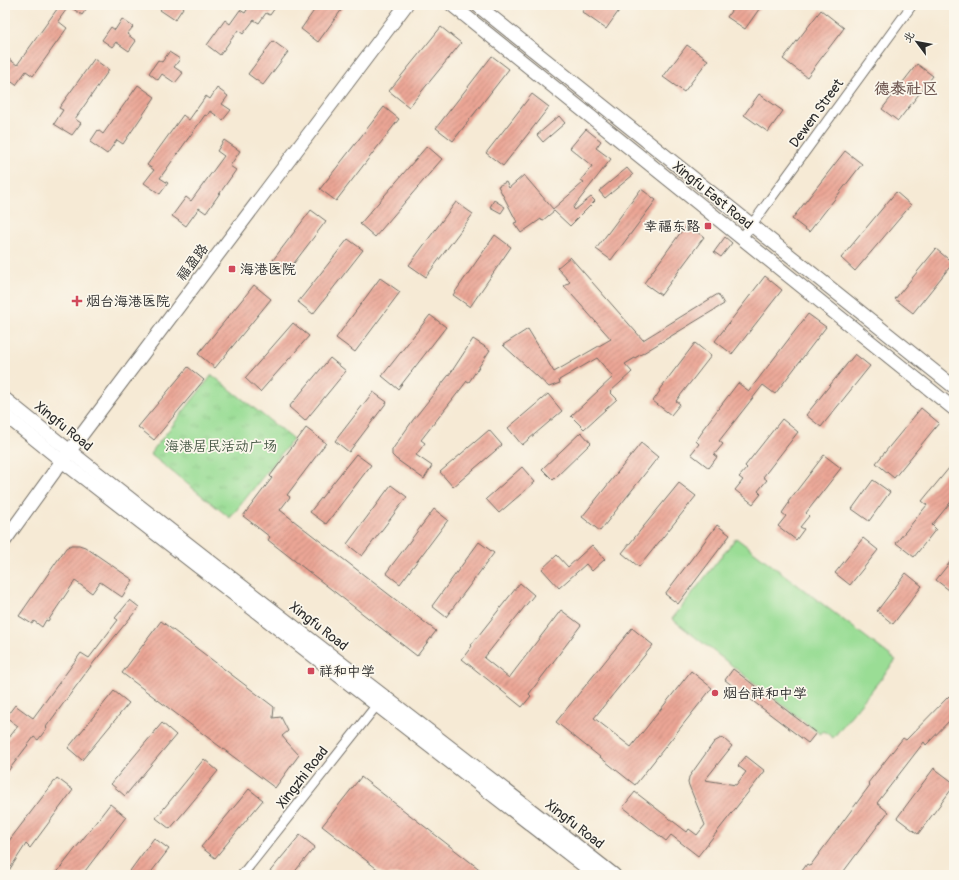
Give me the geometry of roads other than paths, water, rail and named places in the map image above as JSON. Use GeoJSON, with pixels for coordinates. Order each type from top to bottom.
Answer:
{"type":"FeatureCollection","features":[{"type":"Feature","properties":{"kind":"street","name":"福盈路"},"geometry":{"type":"LineString","coordinates":[[5,540],[66,456],[406,5]]}},
{"type":"Feature","properties":{"kind":"street","name":"Xingfu East Road"},"geometry":{"type":"LineString","coordinates":[[452,5],[954,409]]}},
{"type":"Feature","properties":{"kind":"street","name":"Xingfu East Road"},"geometry":{"type":"LineString","coordinates":[[477,5],[954,387]]}},
{"type":"Feature","properties":{"kind":"street","name":"Dewen Street"},"geometry":{"type":"LineString","coordinates":[[742,238],[912,5]]}},
{"type":"Feature","properties":{"kind":"street","name":"Xingfu Road"},"geometry":{"type":"LineString","coordinates":[[5,399],[66,456]]}},
{"type":"Feature","properties":{"kind":"street","name":"Xingfu Road"},"geometry":{"type":"LineString","coordinates":[[5,415],[66,456],[380,701],[596,875]]}},
{"type":"Feature","properties":{"kind":"street","name":"Xingfu Road"},"geometry":{"type":"LineString","coordinates":[[380,701],[614,875]]}},
{"type":"Feature","properties":{"kind":"street","name":"Xingzhi Road"},"geometry":{"type":"LineString","coordinates":[[242,875],[380,701]]}},
{"type":"Feature","properties":{"kind":"place","name":"幸福东路"},"geometry":{"type":"Point","coordinates":[708,226]}},
{"type":"Feature","properties":{"kind":"place","name":"海港医院"},"geometry":{"type":"Point","coordinates":[232,269]}},
{"type":"Feature","properties":{"kind":"place","name":"烟台海港医院"},"geometry":{"type":"Point","coordinates":[77,301]}},
{"type":"Feature","properties":{"kind":"place","name":"祥和中学"},"geometry":{"type":"Point","coordinates":[311,671]}},
{"type":"Feature","properties":{"kind":"place","name":"烟台祥和中学"},"geometry":{"type":"Point","coordinates":[715,693]}},
{"type":"Feature","properties":{"kind":"district","name":"德泰社区"},"geometry":{"type":"Point","coordinates":[906,88]}},
{"type":"Feature","properties":{"kind":"park label","name":"海港居民活动广场"},"geometry":{"type":"Point","coordinates":[221,446]}}]}
